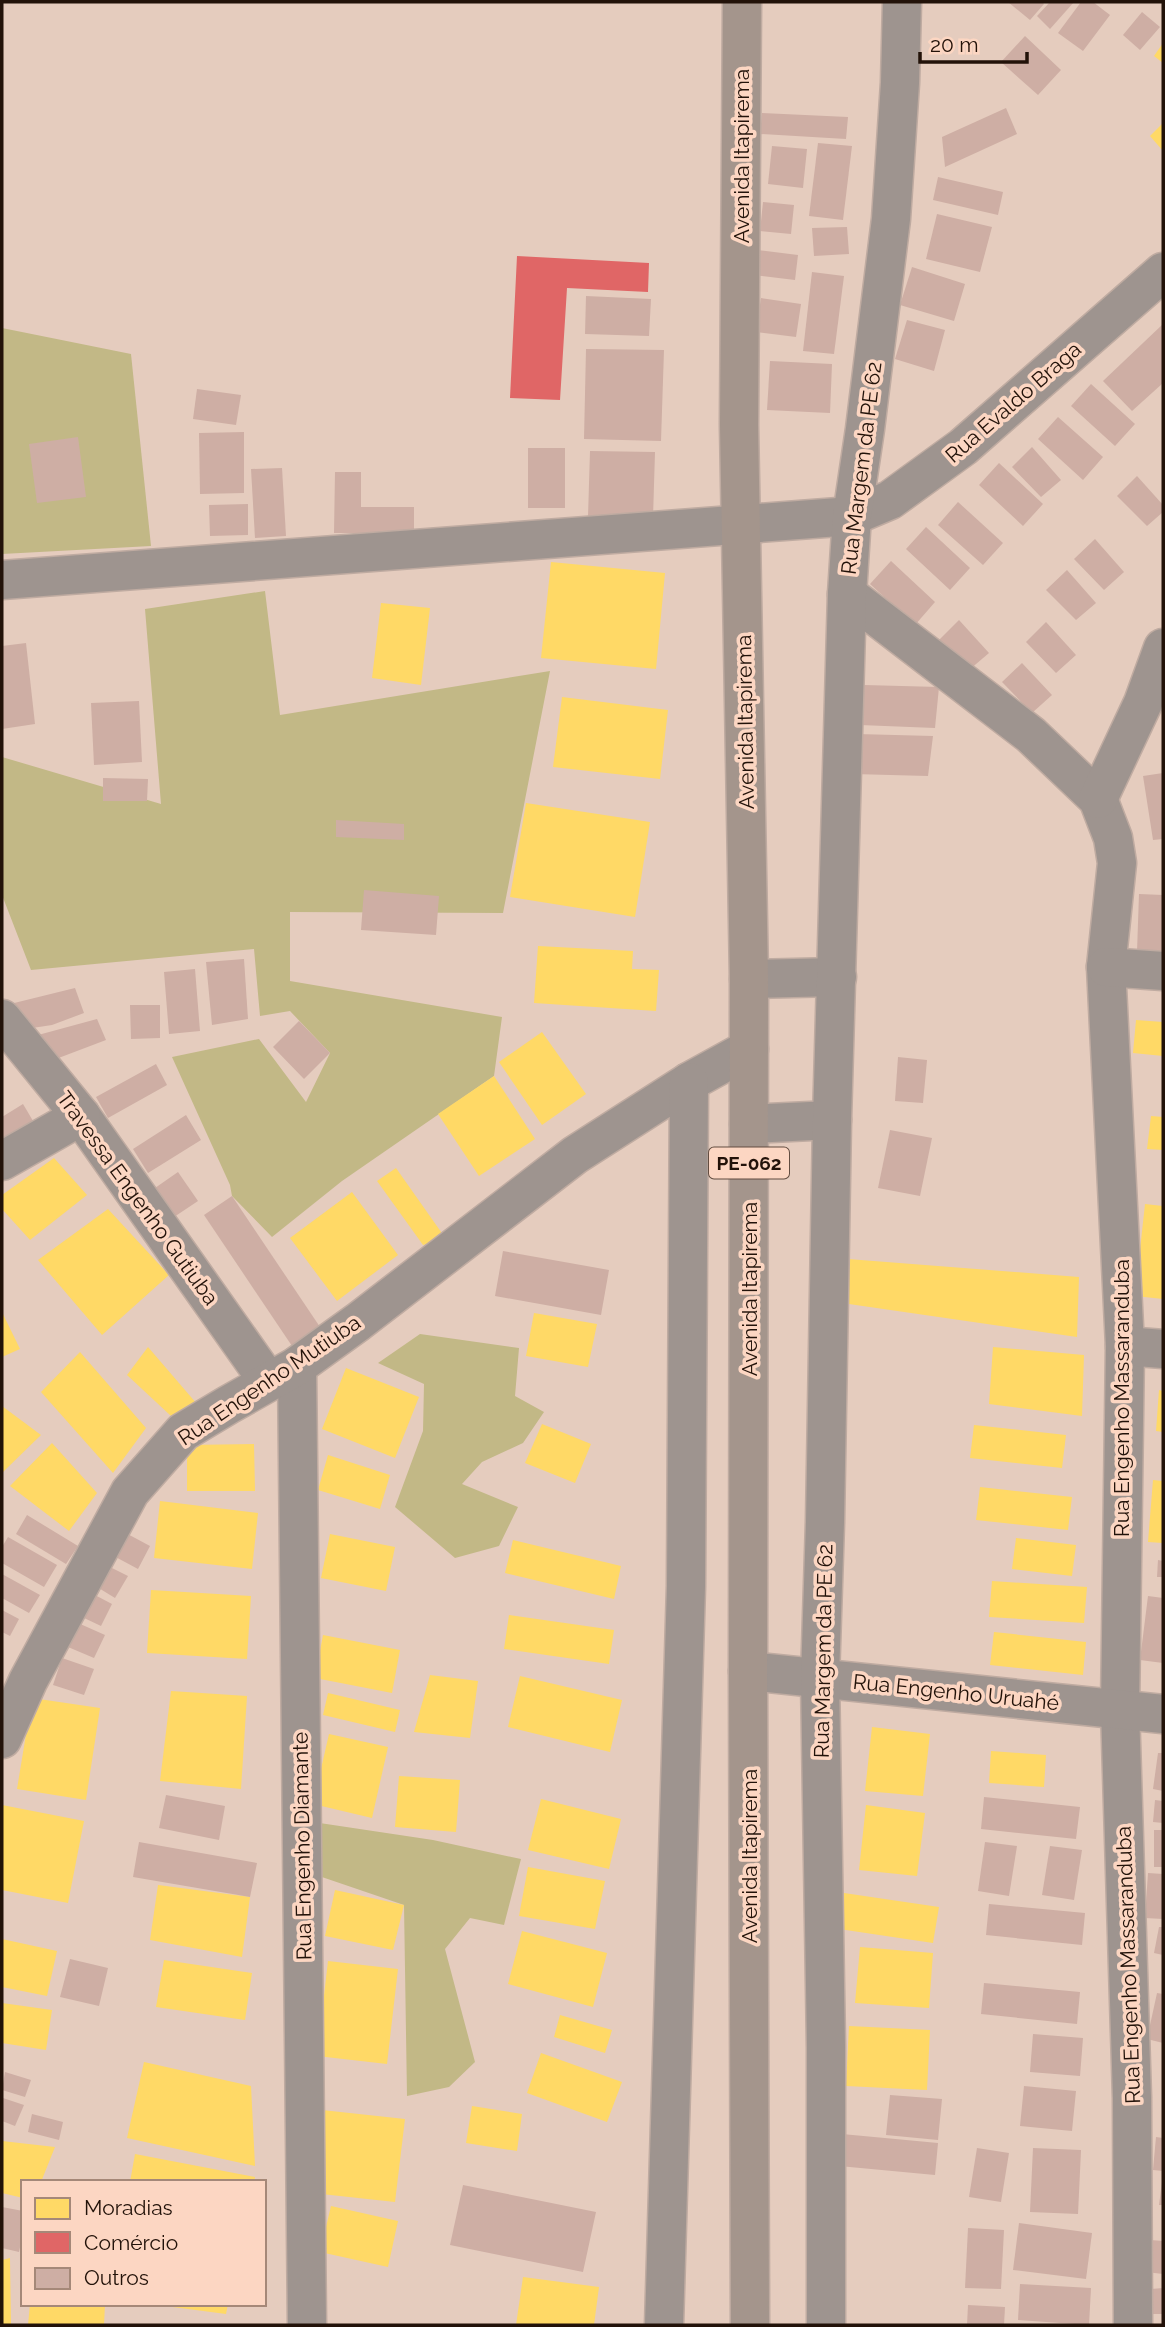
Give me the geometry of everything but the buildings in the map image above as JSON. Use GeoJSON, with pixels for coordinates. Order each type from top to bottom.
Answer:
{"type":"FeatureCollection","features":[{"type":"Feature","properties":{"kind":"main road","name":"Avenida Itapirema"},"geometry":{"type":"LineString","coordinates":[[742,2],[739,411],[749,979],[750,2325]]}},
{"type":"Feature","properties":{"kind":"street","name":"Rua Margem da PE 62"},"geometry":{"type":"LineString","coordinates":[[826,2325],[826,2047],[820,1678],[847,594],[852,516],[891,219],[900,83],[902,2]]}},
{"type":"Feature","properties":{"kind":"street","name":"Rua Evaldo Braga"},"geometry":{"type":"LineString","coordinates":[[2,580],[852,516],[890,500],[963,447],[1163,272]]}},
{"type":"Feature","properties":{"kind":"street","name":"Rua Engenho Massaranduba"},"geometry":{"type":"LineString","coordinates":[[847,594],[1031,735],[1098,799],[1113,838],[1117,863],[1106,967],[1125,1346],[1120,1709],[1132,2098],[1133,2325]]}},
{"type":"Feature","properties":{"kind":"street"},"geometry":{"type":"LineString","coordinates":[[1098,799],[1153,705],[1163,648]]}},
{"type":"Feature","properties":{"kind":"street"},"geometry":{"type":"LineString","coordinates":[[1106,967],[1163,971]]}},
{"type":"Feature","properties":{"kind":"street"},"geometry":{"type":"LineString","coordinates":[[749,979],[836,977]]}},
{"type":"Feature","properties":{"kind":"street","name":"Travessa Engenho Gutiuba"},"geometry":{"type":"LineString","coordinates":[[2,1019],[282,1374]]}},
{"type":"Feature","properties":{"kind":"street","name":"Rua Engenho Mutiuba"},"geometry":{"type":"LineString","coordinates":[[2,1740],[28,1681],[130,1492],[183,1432],[282,1374],[358,1322],[575,1155],[689,1082],[749,1049]]}},
{"type":"Feature","properties":{"kind":"street"},"geometry":{"type":"LineString","coordinates":[[664,2325],[686,1586],[689,1082]]}},
{"type":"Feature","properties":{"kind":"street"},"geometry":{"type":"LineString","coordinates":[[2,1161],[81,1116]]}},
{"type":"Feature","properties":{"kind":"street"},"geometry":{"type":"LineString","coordinates":[[749,1124],[832,1119]]}},
{"type":"Feature","properties":{"kind":"street"},"geometry":{"type":"LineString","coordinates":[[1125,1346],[1163,1349]]}},
{"type":"Feature","properties":{"kind":"street","name":"Rua Engenho Diamante"},"geometry":{"type":"LineString","coordinates":[[282,1374],[307,2325]]}},
{"type":"Feature","properties":{"kind":"street","name":"Rua Engenho Uruahé"},"geometry":{"type":"LineString","coordinates":[[748,1671],[1163,1714]]}},
{"type":"Feature","properties":{"kind":"shaded area"},"geometry":{"type":"Polygon","coordinates":[[[2,328],[131,354],[151,546],[2,554],[2,328]]]}},
{"type":"Feature","properties":{"kind":"shaded area"},"geometry":{"type":"Polygon","coordinates":[[[265,591],[280,715],[550,671],[503,913],[290,912],[290,981],[502,1017],[494,1076],[342,1181],[272,1237],[232,1196],[230,1185],[172,1057],[259,1039],[306,1102],[330,1053],[290,1011],[260,1016],[254,949],[31,970],[2,895],[2,757],[161,804],[145,609],[265,591]]]}},
{"type":"Feature","properties":{"kind":"shaded area"},"geometry":{"type":"Polygon","coordinates":[[[420,1334],[519,1348],[515,1396],[544,1412],[523,1443],[482,1462],[462,1484],[518,1507],[499,1546],[455,1558],[395,1507],[423,1431],[424,1384],[378,1363],[420,1334]]]}},
{"type":"Feature","properties":{"kind":"shaded area"},"geometry":{"type":"Polygon","coordinates":[[[313,1822],[433,1840],[521,1859],[504,1925],[470,1918],[445,1949],[475,2062],[449,2087],[407,2096],[404,1905],[316,1875],[313,1822]]]}}]}
